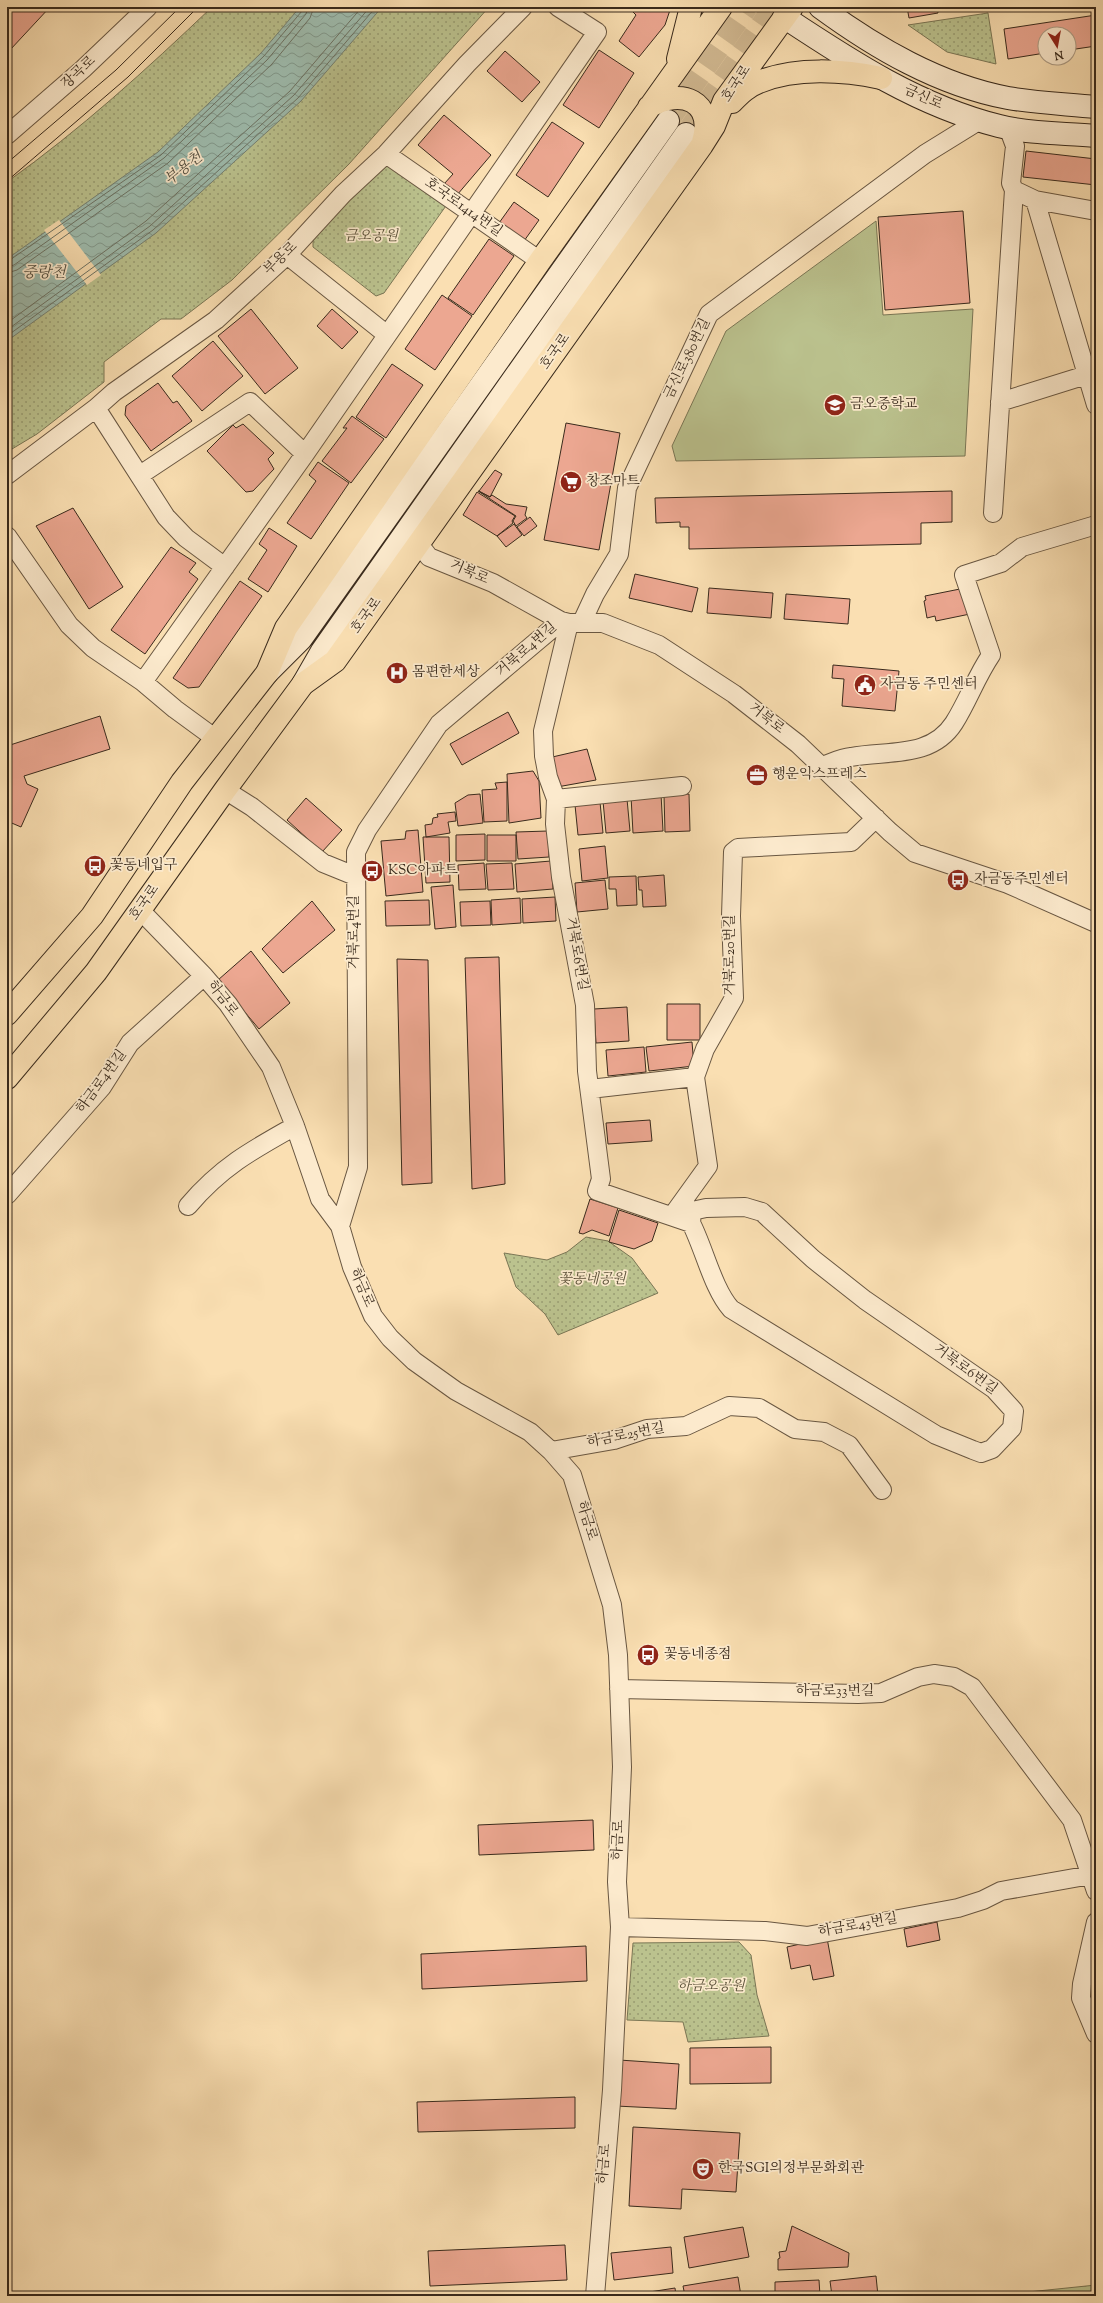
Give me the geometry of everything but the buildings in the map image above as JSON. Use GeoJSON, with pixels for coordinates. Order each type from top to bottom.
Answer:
{"type":"FeatureCollection","features":[{"type":"Feature","properties":{"kind":"main road"},"geometry":{"type":"LineString","coordinates":[[677,68],[691,7]]}},
{"type":"Feature","properties":{"kind":"main road"},"geometry":{"type":"LineString","coordinates":[[7,1014],[92,916],[182,782],[267,673],[286,628],[540,262],[721,7]]}},
{"type":"Feature","properties":{"kind":"main road","name":"호국로"},"geometry":{"type":"LineString","coordinates":[[7,1078],[96,972],[225,790],[304,684],[334,661],[420,544],[694,140],[714,126],[724,101],[782,10]]}},
{"type":"Feature","properties":{"kind":"main road"},"geometry":{"type":"LineString","coordinates":[[714,126],[731,103],[745,90],[760,82],[790,74],[836,72],[857,73],[881,78]]}},
{"type":"Feature","properties":{"kind":"main road"},"geometry":{"type":"LineString","coordinates":[[649,107],[669,97],[687,100],[695,104],[702,110],[707,125],[694,140]]}},
{"type":"Feature","properties":{"kind":"street","name":"장곡로"},"geometry":{"type":"LineString","coordinates":[[7,135],[83,69],[148,7]]}},
{"type":"Feature","properties":{"kind":"street","name":"부용로"},"geometry":{"type":"LineString","coordinates":[[7,475],[96,408],[114,392],[216,320],[287,255],[342,194],[386,154],[467,64],[523,7]]}},
{"type":"Feature","properties":{"kind":"street"},"geometry":{"type":"LineString","coordinates":[[143,682],[305,454],[386,334],[597,32],[558,7]]}},
{"type":"Feature","properties":{"kind":"street","name":"금신로"},"geometry":{"type":"LineString","coordinates":[[820,7],[894,55],[946,79],[1007,98],[1096,107]]}},
{"type":"Feature","properties":{"kind":"street","name":"금신로"},"geometry":{"type":"LineString","coordinates":[[782,10],[881,78],[935,105],[980,120],[1008,127],[1096,136]]}},
{"type":"Feature","properties":{"kind":"street","name":"금신로380번길"},"geometry":{"type":"LineString","coordinates":[[570,622],[595,594],[619,554],[627,488],[709,314],[925,154],[980,120]]}},
{"type":"Feature","properties":{"kind":"street"},"geometry":{"type":"LineString","coordinates":[[267,673],[301,639],[668,121]]}},
{"type":"Feature","properties":{"kind":"street"},"geometry":{"type":"LineString","coordinates":[[993,513],[1014,190],[1011,183],[1015,146],[1008,127]]}},
{"type":"Feature","properties":{"kind":"street","name":"호국로"},"geometry":{"type":"LineString","coordinates":[[304,684],[322,651],[694,140]]}},
{"type":"Feature","properties":{"kind":"street","name":"호국로1414번길"},"geometry":{"type":"LineString","coordinates":[[386,154],[540,262]]}},
{"type":"Feature","properties":{"kind":"street"},"geometry":{"type":"LineString","coordinates":[[1014,190],[1036,200],[1096,211]]}},
{"type":"Feature","properties":{"kind":"street"},"geometry":{"type":"LineString","coordinates":[[1036,200],[1092,374],[1096,405]]}},
{"type":"Feature","properties":{"kind":"street"},"geometry":{"type":"LineString","coordinates":[[287,255],[386,334]]}},
{"type":"Feature","properties":{"kind":"street"},"geometry":{"type":"LineString","coordinates":[[1000,402],[1092,374]]}},
{"type":"Feature","properties":{"kind":"street"},"geometry":{"type":"LineString","coordinates":[[140,475],[250,402],[305,454]]}},
{"type":"Feature","properties":{"kind":"street"},"geometry":{"type":"LineString","coordinates":[[96,408],[166,517],[186,538],[225,567]]}},
{"type":"Feature","properties":{"kind":"street"},"geometry":{"type":"LineString","coordinates":[[822,766],[850,757],[909,751],[932,743],[954,723],[977,675],[990,655],[964,575],[1001,563],[1022,547],[1096,525]]}},
{"type":"Feature","properties":{"kind":"street"},"geometry":{"type":"LineString","coordinates":[[7,536],[69,625],[93,648],[143,682],[175,709],[216,739]]}},
{"type":"Feature","properties":{"kind":"street","name":"거북로"},"geometry":{"type":"LineString","coordinates":[[420,544],[429,557],[493,583],[570,622],[603,623],[659,645],[734,694],[798,744],[915,853],[1008,884],[1096,923]]}},
{"type":"Feature","properties":{"kind":"street","name":"거북로6번길"},"geometry":{"type":"LineString","coordinates":[[570,622],[543,731],[546,770],[556,799],[555,824],[561,877],[585,1006],[588,1071],[601,1178],[597,1191],[691,1222],[703,1247],[721,1298],[731,1309],[936,1434],[981,1453],[992,1449],[1012,1428],[1014,1411],[994,1389],[865,1300],[813,1258],[762,1212],[745,1207],[706,1208],[692,1211],[691,1222]]}},
{"type":"Feature","properties":{"kind":"street","name":"거북로4번길"},"geometry":{"type":"LineString","coordinates":[[340,1226],[358,1167],[356,852],[367,830],[439,724],[570,622]]}},
{"type":"Feature","properties":{"kind":"street"},"geometry":{"type":"LineString","coordinates":[[556,799],[682,786]]}},
{"type":"Feature","properties":{"kind":"street"},"geometry":{"type":"LineString","coordinates":[[225,790],[252,807],[323,863],[355,876]]}},
{"type":"Feature","properties":{"kind":"street","name":"거북로20번길"},"geometry":{"type":"LineString","coordinates":[[672,1216],[708,1166],[695,1077],[705,1049],[734,998],[731,916],[733,852],[738,848],[851,842],[876,818]]}},
{"type":"Feature","properties":{"kind":"street","name":"하금로"},"geometry":{"type":"LineString","coordinates":[[140,910],[204,976],[228,1004],[270,1067],[295,1126],[320,1199],[340,1226],[352,1267],[373,1316],[390,1338],[414,1361],[456,1391],[530,1432],[551,1451],[572,1475],[612,1605],[618,1655],[622,1767],[617,1882],[620,1927],[612,2090],[595,2296]]}},
{"type":"Feature","properties":{"kind":"street","name":"하금로4번길"},"geometry":{"type":"LineString","coordinates":[[7,1196],[102,1087],[130,1042],[204,976]]}},
{"type":"Feature","properties":{"kind":"street"},"geometry":{"type":"LineString","coordinates":[[590,1089],[695,1077]]}},
{"type":"Feature","properties":{"kind":"street"},"geometry":{"type":"LineString","coordinates":[[188,1206],[204,1187],[240,1157],[295,1126]]}},
{"type":"Feature","properties":{"kind":"street","name":"하금로25번길"},"geometry":{"type":"LineString","coordinates":[[551,1451],[614,1440],[647,1429],[686,1426],[729,1406],[759,1408],[795,1429],[824,1432],[849,1446],[882,1490]]}},
{"type":"Feature","properties":{"kind":"street","name":"하금로33번길"},"geometry":{"type":"LineString","coordinates":[[619,1689],[858,1694],[882,1693],[918,1677],[934,1674],[954,1677],[972,1686],[1072,1820],[1093,1883]]}},
{"type":"Feature","properties":{"kind":"street","name":"하금로43번길"},"geometry":{"type":"LineString","coordinates":[[620,1927],[766,1931],[807,1936],[958,1908],[983,1900],[1001,1890],[1093,1883]]}},
{"type":"Feature","properties":{"kind":"street"},"geometry":{"type":"LineString","coordinates":[[1096,1922],[1082,1984],[1081,1998],[1096,2034]]}},
{"type":"Feature","properties":{"kind":"green space"},"geometry":{"type":"Polygon","coordinates":[[[212,7],[489,7],[349,164],[232,280],[181,319],[161,319],[104,362],[104,382],[37,434],[7,452],[7,182],[87,120],[163,53],[212,7]]]}},
{"type":"Feature","properties":{"kind":"green space"},"geometry":{"type":"Polygon","coordinates":[[[988,13],[996,64],[947,52],[908,25],[988,13]]]}},
{"type":"Feature","properties":{"kind":"green space","name":"금오공원"},"geometry":{"type":"Polygon","coordinates":[[[386,158],[448,203],[384,293],[376,296],[313,247],[313,236],[386,158]]]}},
{"type":"Feature","properties":{"kind":"green space"},"geometry":{"type":"Polygon","coordinates":[[[876,221],[883,315],[973,309],[965,456],[676,461],[672,446],[726,331],[876,221]]]}},
{"type":"Feature","properties":{"kind":"green space","name":"꽃동네공원"},"geometry":{"type":"Polygon","coordinates":[[[586,1237],[608,1241],[632,1258],[658,1293],[558,1335],[545,1314],[516,1287],[504,1253],[547,1260],[567,1252],[586,1237]]]}},
{"type":"Feature","properties":{"kind":"green space","name":"하금오공원"},"geometry":{"type":"Polygon","coordinates":[[[739,1942],[751,1955],[757,1995],[769,2036],[688,2042],[683,2022],[627,2020],[633,1943],[739,1942]]]}},
{"type":"Feature","properties":{"kind":"green space"},"geometry":{"type":"Polygon","coordinates":[[[1096,2285],[1096,2296],[1025,2296],[1028,2292],[1096,2285]]]}},
{"type":"Feature","properties":{"kind":"water","name":"중랑천"},"geometry":{"type":"Polygon","coordinates":[[[300,7],[382,7],[301,101],[156,233],[7,341],[7,259],[158,152],[261,53],[300,7]]]}},
{"type":"Feature","properties":{"kind":"pier"},"geometry":{"type":"Polygon","coordinates":[[[59,220],[101,275],[87,285],[44,230],[59,220]]]}},
{"type":"Feature","properties":{"kind":"tunnel"},"geometry":{"type":"LineString","coordinates":[[668,121],[747,7]]}},
{"type":"Feature","properties":{"kind":"tunnel"},"geometry":{"type":"LineString","coordinates":[[686,134],[774,7]]}},
{"type":"Feature","properties":{"kind":"tram line"},"geometry":{"type":"LineString","coordinates":[[7,163],[116,70],[180,7]]}},
{"type":"Feature","properties":{"kind":"tram line"},"geometry":{"type":"LineString","coordinates":[[7,181],[128,77],[198,7]]}},
{"type":"Feature","properties":{"kind":"place","name":"금오중학교"},"geometry":{"type":"Point","coordinates":[835,405]}},
{"type":"Feature","properties":{"kind":"place","name":"창조마트"},"geometry":{"type":"Point","coordinates":[571,482]}},
{"type":"Feature","properties":{"kind":"place","name":"몸편한세상"},"geometry":{"type":"Point","coordinates":[397,673]}},
{"type":"Feature","properties":{"kind":"place","name":"자금동 주민센터"},"geometry":{"type":"Point","coordinates":[865,685]}},
{"type":"Feature","properties":{"kind":"place","name":"행운익스프레스"},"geometry":{"type":"Point","coordinates":[757,775]}},
{"type":"Feature","properties":{"kind":"place","name":"꽃동네입구"},"geometry":{"type":"Point","coordinates":[95,866]}},
{"type":"Feature","properties":{"kind":"place","name":"KSC아파트"},"geometry":{"type":"Point","coordinates":[372,871]}},
{"type":"Feature","properties":{"kind":"place","name":"자금동주민센터"},"geometry":{"type":"Point","coordinates":[958,880]}},
{"type":"Feature","properties":{"kind":"place","name":"꽃동네종점"},"geometry":{"type":"Point","coordinates":[648,1655]}},
{"type":"Feature","properties":{"kind":"place","name":"한국SGI의정부문화회관"},"geometry":{"type":"Point","coordinates":[703,2169]}},
{"type":"Feature","properties":{"kind":"water label","name":"부용천"},"geometry":{"type":"Point","coordinates":[184,169]}}]}
